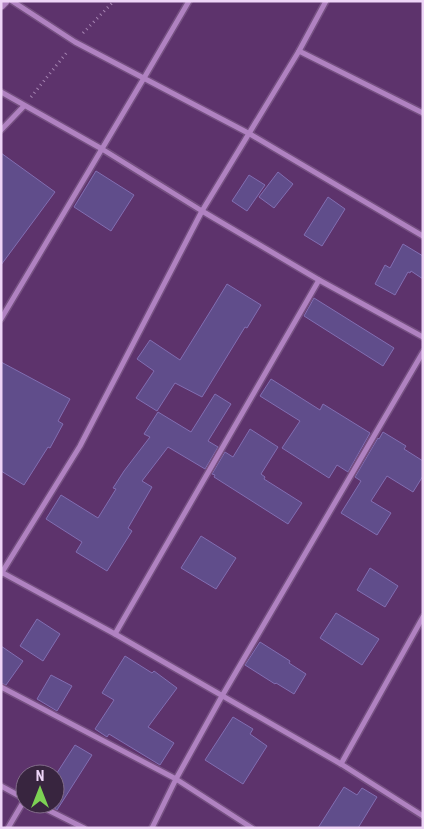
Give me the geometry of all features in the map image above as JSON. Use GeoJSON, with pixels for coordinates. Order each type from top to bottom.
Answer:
{"type":"FeatureCollection","features":[{"type":"Feature","properties":{"kind":"street"},"geometry":{"type":"LineString","coordinates":[[1,5],[5,1]]}},
{"type":"Feature","properties":{"kind":"street"},"geometry":{"type":"LineString","coordinates":[[12,1],[75,42],[250,134],[423,236]]}},
{"type":"Feature","properties":{"kind":"street"},"geometry":{"type":"LineString","coordinates":[[1,319],[188,1]]}},
{"type":"Feature","properties":{"kind":"street"},"geometry":{"type":"LineString","coordinates":[[326,1],[299,51],[202,212],[80,446],[2,573],[115,634],[341,764],[423,816]]}},
{"type":"Feature","properties":{"kind":"street"},"geometry":{"type":"LineString","coordinates":[[299,51],[421,112],[423,104]]}},
{"type":"Feature","properties":{"kind":"street"},"geometry":{"type":"LineString","coordinates":[[1,92],[102,149],[202,212],[319,280],[423,337]]}},
{"type":"Feature","properties":{"kind":"street"},"geometry":{"type":"LineString","coordinates":[[1,130],[24,106]]}},
{"type":"Feature","properties":{"kind":"street"},"geometry":{"type":"LineString","coordinates":[[115,634],[319,280]]}},
{"type":"Feature","properties":{"kind":"street"},"geometry":{"type":"LineString","coordinates":[[152,828],[176,779],[222,696],[423,352]]}},
{"type":"Feature","properties":{"kind":"street"},"geometry":{"type":"LineString","coordinates":[[341,764],[423,617]]}},
{"type":"Feature","properties":{"kind":"street"},"geometry":{"type":"LineString","coordinates":[[1,687],[176,779],[252,828]]}},
{"type":"Feature","properties":{"kind":"street"},"geometry":{"type":"LineString","coordinates":[[1,786],[15,794]]}},
{"type":"Feature","properties":{"kind":"street"},"geometry":{"type":"LineString","coordinates":[[8,828],[16,814]]}},
{"type":"Feature","properties":{"kind":"street"},"geometry":{"type":"LineString","coordinates":[[56,814],[84,828]]}},
{"type":"Feature","properties":{"kind":"building"},"geometry":{"type":"Polygon","coordinates":[[[1,153],[55,192],[1,265],[1,153]]]}},
{"type":"Feature","properties":{"kind":"building"},"geometry":{"type":"Polygon","coordinates":[[[96,171],[134,195],[111,231],[74,207],[96,171]]]}},
{"type":"Feature","properties":{"kind":"building"},"geometry":{"type":"Polygon","coordinates":[[[278,172],[293,184],[274,208],[259,197],[278,172]]]}},
{"type":"Feature","properties":{"kind":"building"},"geometry":{"type":"Polygon","coordinates":[[[249,175],[265,185],[247,211],[232,201],[249,175]]]}},
{"type":"Feature","properties":{"kind":"building"},"geometry":{"type":"Polygon","coordinates":[[[328,197],[345,209],[322,246],[304,235],[328,197]]]}},
{"type":"Feature","properties":{"kind":"building"},"geometry":{"type":"Polygon","coordinates":[[[403,244],[423,256],[423,279],[411,271],[410,273],[408,272],[395,295],[375,284],[385,265],[390,268],[403,244]]]}},
{"type":"Feature","properties":{"kind":"building"},"geometry":{"type":"Polygon","coordinates":[[[227,284],[261,305],[247,328],[245,327],[202,397],[175,383],[157,411],[136,398],[154,371],[137,359],[150,340],[180,360],[227,284]]]}},
{"type":"Feature","properties":{"kind":"building"},"geometry":{"type":"Polygon","coordinates":[[[314,298],[394,348],[383,366],[304,316],[314,298]]]}},
{"type":"Feature","properties":{"kind":"building"},"geometry":{"type":"Polygon","coordinates":[[[1,362],[70,399],[58,421],[63,424],[50,448],[48,447],[24,485],[1,471],[1,362]]]}},
{"type":"Feature","properties":{"kind":"building"},"geometry":{"type":"Polygon","coordinates":[[[271,379],[320,410],[323,404],[370,433],[348,472],[337,465],[329,478],[282,448],[300,421],[260,396],[271,379]]]}},
{"type":"Feature","properties":{"kind":"building"},"geometry":{"type":"Polygon","coordinates":[[[215,394],[231,404],[208,441],[218,447],[205,469],[168,447],[142,481],[152,487],[128,528],[132,531],[107,571],[76,552],[82,542],[46,519],[61,495],[98,518],[116,489],[113,488],[150,437],[144,434],[158,412],[191,432],[215,394]]]}},
{"type":"Feature","properties":{"kind":"building"},"geometry":{"type":"Polygon","coordinates":[[[250,429],[278,447],[261,474],[265,477],[264,479],[302,503],[288,524],[212,474],[225,452],[233,457],[250,429]]]}},
{"type":"Feature","properties":{"kind":"building"},"geometry":{"type":"Polygon","coordinates":[[[383,432],[406,446],[404,449],[423,461],[423,476],[413,492],[387,476],[371,501],[391,513],[377,535],[341,513],[361,481],[355,477],[383,432]]]}},
{"type":"Feature","properties":{"kind":"building"},"geometry":{"type":"Polygon","coordinates":[[[201,536],[236,558],[216,589],[181,568],[201,536]]]}},
{"type":"Feature","properties":{"kind":"building"},"geometry":{"type":"Polygon","coordinates":[[[370,568],[398,586],[385,607],[357,590],[370,568]]]}},
{"type":"Feature","properties":{"kind":"building"},"geometry":{"type":"Polygon","coordinates":[[[336,613],[379,639],[362,665],[320,638],[336,613]]]}},
{"type":"Feature","properties":{"kind":"building"},"geometry":{"type":"Polygon","coordinates":[[[37,619],[60,634],[43,661],[20,646],[37,619]]]}},
{"type":"Feature","properties":{"kind":"building"},"geometry":{"type":"Polygon","coordinates":[[[260,642],[290,661],[289,663],[306,674],[294,694],[245,665],[260,642]]]}},
{"type":"Feature","properties":{"kind":"building"},"geometry":{"type":"Polygon","coordinates":[[[1,646],[23,661],[6,685],[1,683],[1,646]]]}},
{"type":"Feature","properties":{"kind":"building"},"geometry":{"type":"Polygon","coordinates":[[[125,656],[152,673],[154,671],[177,688],[148,727],[174,743],[160,765],[109,734],[107,737],[95,729],[114,700],[102,693],[125,656]]]}},
{"type":"Feature","properties":{"kind":"building"},"geometry":{"type":"Polygon","coordinates":[[[51,675],[72,686],[57,711],[37,699],[51,675]]]}},
{"type":"Feature","properties":{"kind":"building"},"geometry":{"type":"Polygon","coordinates":[[[233,717],[253,729],[250,734],[267,746],[243,784],[205,760],[233,717]]]}},
{"type":"Feature","properties":{"kind":"building"},"geometry":{"type":"Polygon","coordinates":[[[75,745],[92,755],[65,797],[65,764],[63,764],[75,745]]]}},
{"type":"Feature","properties":{"kind":"building"},"geometry":{"type":"Polygon","coordinates":[[[344,787],[357,795],[362,788],[377,797],[358,828],[318,828],[344,787]]]}}]}
